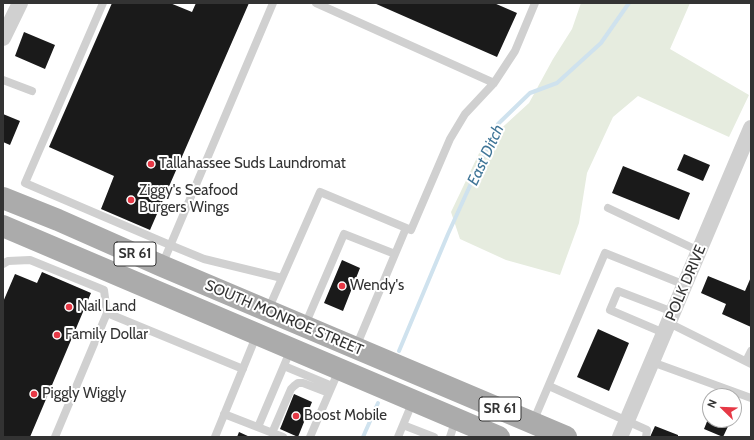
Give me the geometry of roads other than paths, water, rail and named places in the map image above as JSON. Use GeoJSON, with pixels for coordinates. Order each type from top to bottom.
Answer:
{"type":"FeatureCollection","features":[{"type":"Feature","properties":{"kind":"main road","name":"SOUTH MONROE STREET"},"geometry":{"type":"LineString","coordinates":[[3,198],[58,220],[162,266],[566,437]]}},
{"type":"Feature","properties":{"kind":"main road","name":"SOUTH MONROE STREET"},"geometry":{"type":"LineString","coordinates":[[3,226],[258,334],[288,357],[334,383],[413,400],[453,428],[499,437]]}},
{"type":"Feature","properties":{"kind":"main road"},"geometry":{"type":"LineString","coordinates":[[258,334],[267,310]]}},
{"type":"Feature","properties":{"kind":"main road"},"geometry":{"type":"LineString","coordinates":[[511,437],[518,436],[532,423]]}},
{"type":"Feature","properties":{"kind":"street"},"geometry":{"type":"LineString","coordinates":[[3,38],[20,3]]}},
{"type":"Feature","properties":{"kind":"street","name":"POLK DRIVE"},"geometry":{"type":"LineString","coordinates":[[620,437],[751,128]]}},
{"type":"Feature","properties":{"kind":"lane"},"geometry":{"type":"LineString","coordinates":[[103,3],[25,182],[204,259],[282,278]]}},
{"type":"Feature","properties":{"kind":"lane"},"geometry":{"type":"LineString","coordinates":[[162,266],[274,3]]}},
{"type":"Feature","properties":{"kind":"lane"},"geometry":{"type":"LineString","coordinates":[[316,3],[494,83]]}},
{"type":"Feature","properties":{"kind":"lane"},"geometry":{"type":"LineString","coordinates":[[267,310],[320,192],[411,230],[450,139],[465,114],[494,83],[515,51],[533,3]]}},
{"type":"Feature","properties":{"kind":"lane"},"geometry":{"type":"LineString","coordinates":[[3,80],[32,91]]}},
{"type":"Feature","properties":{"kind":"lane"},"geometry":{"type":"LineString","coordinates":[[608,208],[699,251]]}},
{"type":"Feature","properties":{"kind":"lane"},"geometry":{"type":"LineString","coordinates":[[356,348],[406,228]]}},
{"type":"Feature","properties":{"kind":"lane"},"geometry":{"type":"LineString","coordinates":[[305,326],[344,234],[395,254]]}},
{"type":"Feature","properties":{"kind":"lane"},"geometry":{"type":"LineString","coordinates":[[532,423],[606,253],[685,285]]}},
{"type":"Feature","properties":{"kind":"lane"},"geometry":{"type":"LineString","coordinates":[[3,264],[8,260],[30,260],[104,290],[107,313],[55,437]]}},
{"type":"Feature","properties":{"kind":"lane"},"geometry":{"type":"LineString","coordinates":[[669,323],[610,310],[618,290],[669,323],[748,362],[751,350]]}},
{"type":"Feature","properties":{"kind":"lane"},"geometry":{"type":"LineString","coordinates":[[107,313],[243,369]]}},
{"type":"Feature","properties":{"kind":"lane"},"geometry":{"type":"LineString","coordinates":[[215,437],[258,334]]}},
{"type":"Feature","properties":{"kind":"lane"},"geometry":{"type":"LineString","coordinates":[[258,427],[288,357]]}},
{"type":"Feature","properties":{"kind":"lane"},"geometry":{"type":"LineString","coordinates":[[652,362],[751,398]]}},
{"type":"Feature","properties":{"kind":"lane"},"geometry":{"type":"LineString","coordinates":[[272,433],[291,389],[294,386],[298,383],[334,383],[310,437]]}},
{"type":"Feature","properties":{"kind":"lane"},"geometry":{"type":"LineString","coordinates":[[549,386],[648,430],[646,437]]}},
{"type":"Feature","properties":{"kind":"lane"},"geometry":{"type":"LineString","coordinates":[[398,437],[413,400]]}},
{"type":"Feature","properties":{"kind":"lane"},"geometry":{"type":"LineString","coordinates":[[224,414],[283,437]]}},
{"type":"Feature","properties":{"kind":"lane"},"geometry":{"type":"LineString","coordinates":[[403,425],[434,437]]}},
{"type":"Feature","properties":{"kind":"waterway","name":"East Ditch"},"geometry":{"type":"LineString","coordinates":[[399,351],[448,234],[498,124],[530,93],[557,83],[601,43],[629,3]]}},
{"type":"Feature","properties":{"kind":"waterway","name":"East Ditch"},"geometry":{"type":"LineString","coordinates":[[363,437],[378,403]]}},
{"type":"Feature","properties":{"kind":"place","name":"Tallahassee Suds Laundromat"},"geometry":{"type":"Point","coordinates":[151,164]}},
{"type":"Feature","properties":{"kind":"place","name":"Ziggy's Seafood Burgers Wings"},"geometry":{"type":"Point","coordinates":[131,200]}},
{"type":"Feature","properties":{"kind":"place","name":"Wendy's"},"geometry":{"type":"Point","coordinates":[342,286]}},
{"type":"Feature","properties":{"kind":"place","name":"Nail Land"},"geometry":{"type":"Point","coordinates":[69,307]}},
{"type":"Feature","properties":{"kind":"place","name":"Family Dollar"},"geometry":{"type":"Point","coordinates":[57,335]}},
{"type":"Feature","properties":{"kind":"place","name":"Piggly Wiggly"},"geometry":{"type":"Point","coordinates":[34,394]}},
{"type":"Feature","properties":{"kind":"place","name":"Boost Mobile"},"geometry":{"type":"Point","coordinates":[296,416]}}]}
